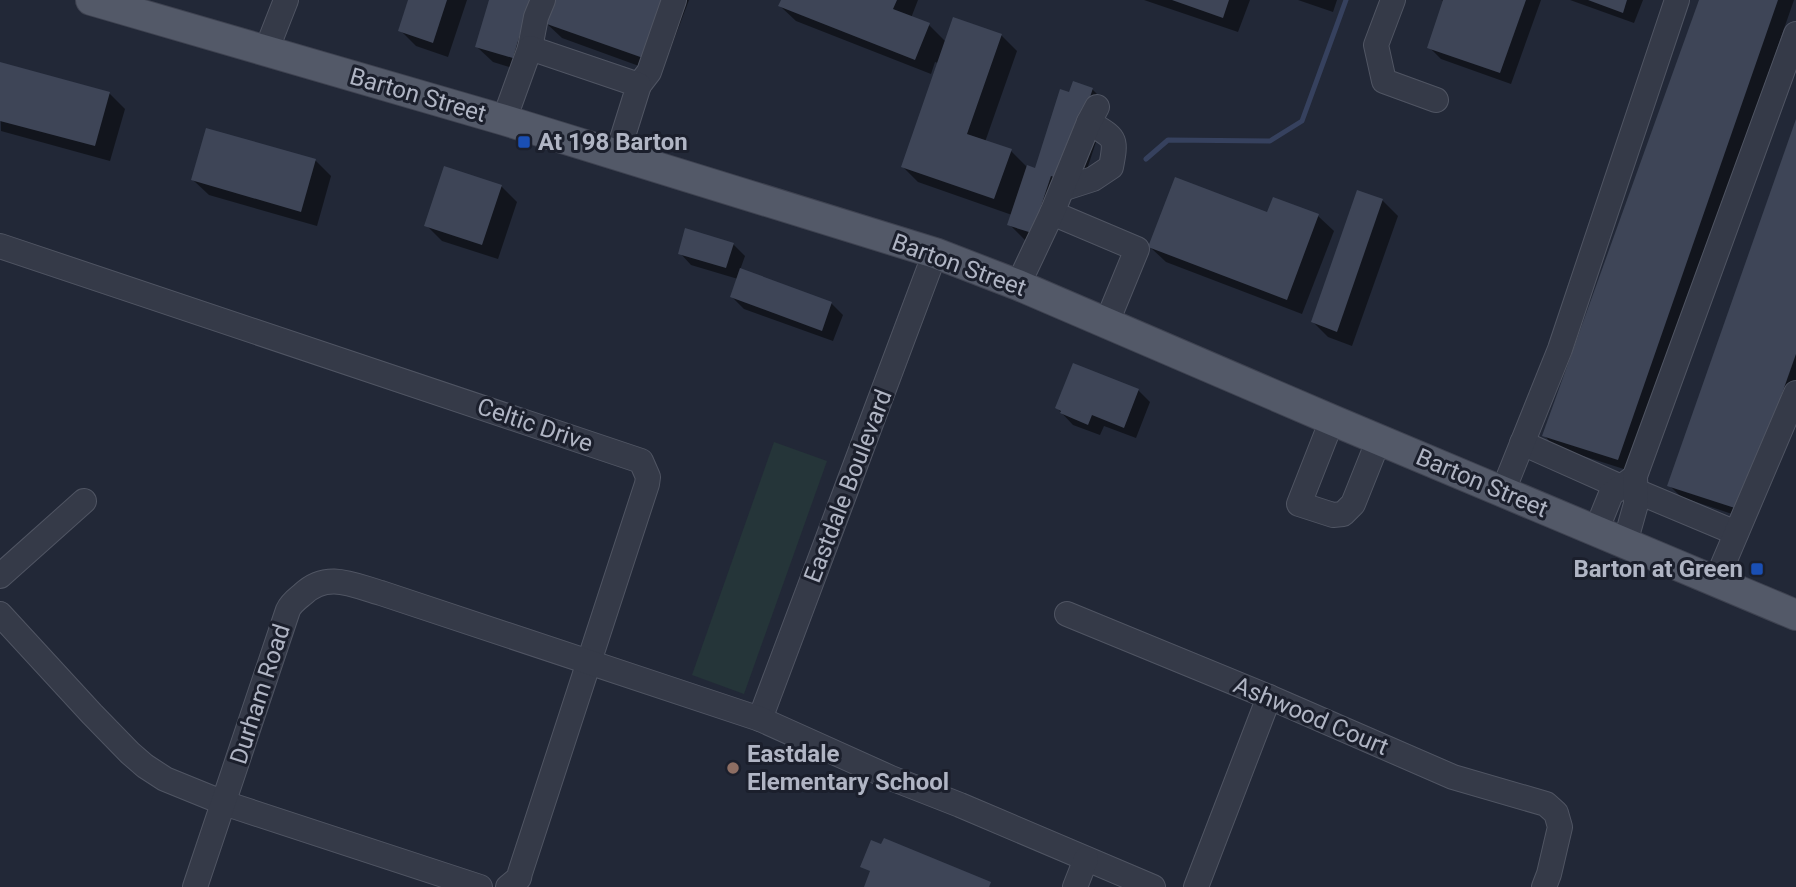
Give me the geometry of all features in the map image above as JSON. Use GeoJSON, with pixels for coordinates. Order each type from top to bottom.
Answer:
{"type":"FeatureCollection","features":[{"type":"Feature","properties":{"kind":"main road","name":"Barton Street"},"geometry":{"type":"LineString","coordinates":[[101,1],[504,120],[935,253],[1107,322],[1332,420],[1796,615]]}},
{"type":"Feature","properties":{"kind":"street"},"geometry":{"type":"LineString","coordinates":[[266,51],[286,0]]}},
{"type":"Feature","properties":{"kind":"street"},"geometry":{"type":"LineString","coordinates":[[504,120],[530,48],[536,17],[543,0]]}},
{"type":"Feature","properties":{"kind":"street"},"geometry":{"type":"LineString","coordinates":[[617,155],[639,85],[649,72],[674,0]]}},
{"type":"Feature","properties":{"kind":"street"},"geometry":{"type":"LineString","coordinates":[[1393,0],[1376,45],[1384,81],[1436,100]]}},
{"type":"Feature","properties":{"kind":"street"},"geometry":{"type":"LineString","coordinates":[[1503,491],[1560,349],[1677,0]]}},
{"type":"Feature","properties":{"kind":"street"},"geometry":{"type":"LineString","coordinates":[[1625,543],[1636,505],[1631,485],[1796,34]]}},
{"type":"Feature","properties":{"kind":"street"},"geometry":{"type":"LineString","coordinates":[[530,48],[639,85]]}},
{"type":"Feature","properties":{"kind":"street"},"geometry":{"type":"LineString","coordinates":[[1018,285],[1093,115],[1115,145],[1111,167],[1093,179],[1062,189]]}},
{"type":"Feature","properties":{"kind":"street"},"geometry":{"type":"LineString","coordinates":[[1052,213],[1137,249],[1107,322]]}},
{"type":"Feature","properties":{"kind":"street","name":"Celtic Drive"},"geometry":{"type":"LineString","coordinates":[[0,246],[640,461],[648,477],[648,484],[519,878],[508,887]]}},
{"type":"Feature","properties":{"kind":"street","name":"Eastdale Boulevard"},"geometry":{"type":"LineString","coordinates":[[761,719],[935,253]]}},
{"type":"Feature","properties":{"kind":"street"},"geometry":{"type":"LineString","coordinates":[[1716,581],[1796,393]]}},
{"type":"Feature","properties":{"kind":"street"},"geometry":{"type":"LineString","coordinates":[[1332,420],[1299,504],[1333,515],[1343,513],[1353,504],[1379,439]]}},
{"type":"Feature","properties":{"kind":"street"},"geometry":{"type":"LineString","coordinates":[[1522,443],[1631,485],[1736,533]]}},
{"type":"Feature","properties":{"kind":"street"},"geometry":{"type":"LineString","coordinates":[[1596,531],[1611,494],[1631,485]]}},
{"type":"Feature","properties":{"kind":"street"},"geometry":{"type":"LineString","coordinates":[[0,576],[84,501]]}},
{"type":"Feature","properties":{"kind":"street","name":"Durham Road"},"geometry":{"type":"LineString","coordinates":[[195,887],[288,610],[311,586],[324,581],[344,582],[761,719],[891,778],[1153,887]]}},
{"type":"Feature","properties":{"kind":"street"},"geometry":{"type":"LineString","coordinates":[[0,614],[92,714],[145,766],[165,779],[224,803],[480,887]]}},
{"type":"Feature","properties":{"kind":"street","name":"Ashwood Court"},"geometry":{"type":"LineString","coordinates":[[1068,614],[1453,776],[1546,804],[1556,813],[1560,827],[1544,887]]}},
{"type":"Feature","properties":{"kind":"street"},"geometry":{"type":"LineString","coordinates":[[1196,887],[1269,697]]}},
{"type":"Feature","properties":{"kind":"street"},"geometry":{"type":"LineString","coordinates":[[1075,887],[1086,859]]}},
{"type":"Feature","properties":{"kind":"shaded area"},"geometry":{"type":"Polygon","coordinates":[[[774,442],[827,461],[744,694],[692,675],[774,442]]]}},
{"type":"Feature","properties":{"kind":"building"},"geometry":{"type":"Polygon","coordinates":[[[408,0],[447,0],[433,43],[398,31],[408,0]]]}},
{"type":"Feature","properties":{"kind":"building"},"geometry":{"type":"Polygon","coordinates":[[[489,0],[530,0],[513,58],[475,47],[489,0]]]}},
{"type":"Feature","properties":{"kind":"building"},"geometry":{"type":"Polygon","coordinates":[[[552,0],[668,0],[646,59],[544,23],[552,0]]]}},
{"type":"Feature","properties":{"kind":"building"},"geometry":{"type":"Polygon","coordinates":[[[781,0],[897,0],[893,9],[930,23],[915,60],[778,6],[781,0]]]}},
{"type":"Feature","properties":{"kind":"building"},"geometry":{"type":"Polygon","coordinates":[[[1172,0],[1229,0],[1223,18],[1172,0]]]}},
{"type":"Feature","properties":{"kind":"building"},"geometry":{"type":"Polygon","coordinates":[[[1443,0],[1526,0],[1500,73],[1427,48],[1443,0]]]}},
{"type":"Feature","properties":{"kind":"building"},"geometry":{"type":"Polygon","coordinates":[[[1588,0],[1627,0],[1623,13],[1588,0]]]}},
{"type":"Feature","properties":{"kind":"building"},"geometry":{"type":"Polygon","coordinates":[[[1699,0],[1778,0],[1618,460],[1542,436],[1699,0]]]}},
{"type":"Feature","properties":{"kind":"building"},"geometry":{"type":"Polygon","coordinates":[[[953,17],[1002,34],[967,134],[1012,149],[994,199],[901,167],[953,17]]]}},
{"type":"Feature","properties":{"kind":"building"},"geometry":{"type":"Polygon","coordinates":[[[0,62],[110,92],[95,146],[0,121],[0,62]]]}},
{"type":"Feature","properties":{"kind":"building"},"geometry":{"type":"Polygon","coordinates":[[[1073,81],[1093,88],[1063,180],[1051,176],[1032,233],[1007,225],[1027,165],[1035,168],[1060,89],[1069,92],[1073,81]]]}},
{"type":"Feature","properties":{"kind":"building"},"geometry":{"type":"Polygon","coordinates":[[[1796,119],[1796,354],[1741,510],[1667,486],[1796,119]]]}},
{"type":"Feature","properties":{"kind":"building"},"geometry":{"type":"Polygon","coordinates":[[[206,128],[316,159],[301,212],[191,180],[206,128]]]}},
{"type":"Feature","properties":{"kind":"building"},"geometry":{"type":"Polygon","coordinates":[[[444,166],[502,185],[482,245],[424,226],[444,166]]]}},
{"type":"Feature","properties":{"kind":"building"},"geometry":{"type":"Polygon","coordinates":[[[1175,177],[1267,212],[1273,197],[1319,214],[1287,300],[1148,247],[1175,177]]]}},
{"type":"Feature","properties":{"kind":"building"},"geometry":{"type":"Polygon","coordinates":[[[1357,190],[1383,199],[1337,332],[1311,322],[1357,190]]]}},
{"type":"Feature","properties":{"kind":"building"},"geometry":{"type":"Polygon","coordinates":[[[685,228],[734,243],[726,268],[678,254],[685,228]]]}},
{"type":"Feature","properties":{"kind":"building"},"geometry":{"type":"Polygon","coordinates":[[[740,268],[832,302],[822,331],[730,297],[740,268]]]}},
{"type":"Feature","properties":{"kind":"building"},"geometry":{"type":"Polygon","coordinates":[[[1073,363],[1139,389],[1124,428],[1092,415],[1088,425],[1060,413],[1061,411],[1055,408],[1073,363]]]}},
{"type":"Feature","properties":{"kind":"building"},"geometry":{"type":"Polygon","coordinates":[[[884,838],[991,882],[989,887],[864,887],[870,871],[860,867],[871,840],[881,844],[884,838]]]}},
{"type":"Feature","properties":{"kind":"waterway"},"geometry":{"type":"LineString","coordinates":[[1146,159],[1168,140],[1270,141],[1302,121],[1346,0]]}},
{"type":"Feature","properties":{"kind":"place","name":"At 198 Barton"},"geometry":{"type":"Point","coordinates":[524,142]}},
{"type":"Feature","properties":{"kind":"place","name":"Barton at Green"},"geometry":{"type":"Point","coordinates":[1757,569]}},
{"type":"Feature","properties":{"kind":"place","name":"Eastdale Elementary School"},"geometry":{"type":"Point","coordinates":[733,768]}}]}
